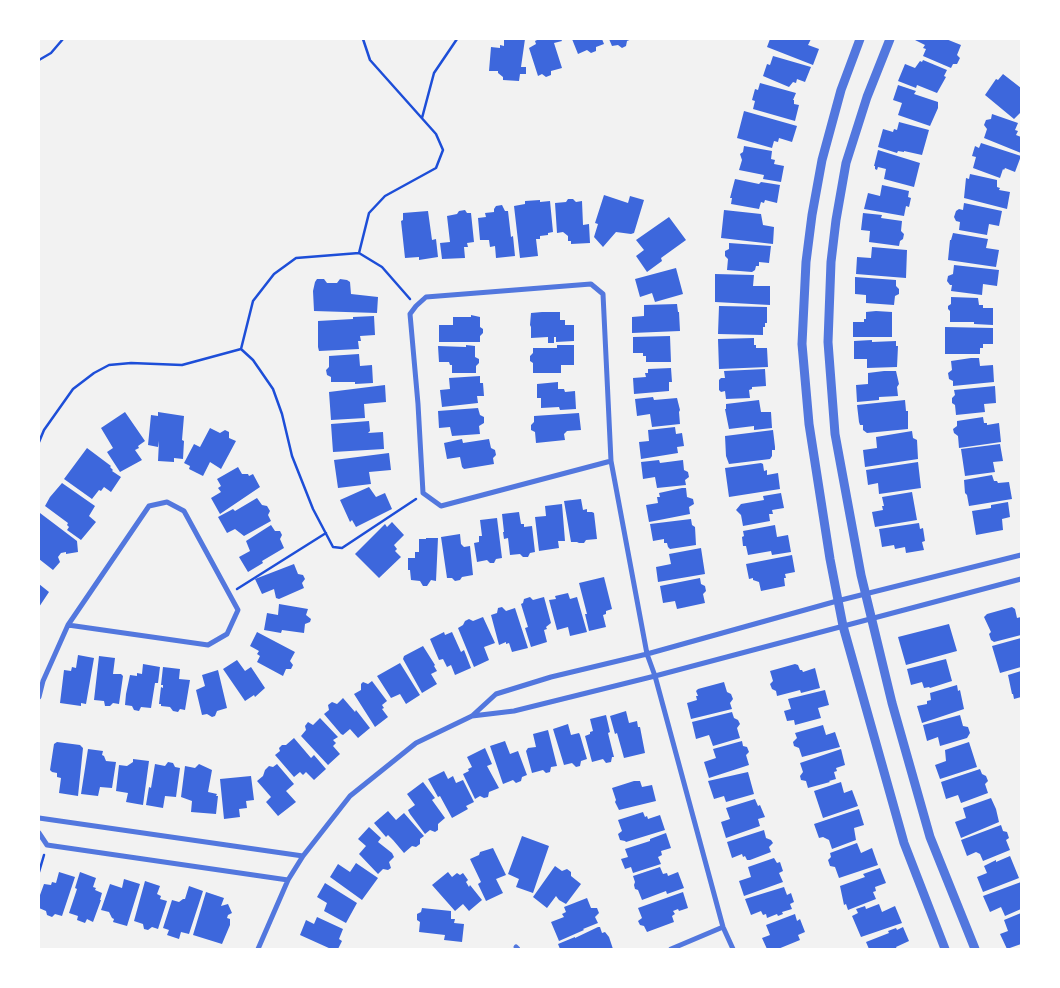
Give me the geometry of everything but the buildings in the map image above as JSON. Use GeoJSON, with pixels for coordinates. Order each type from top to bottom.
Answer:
{"type":"FeatureCollection","features":[{"type":"Feature","properties":{"kind":"street"},"geometry":{"type":"LineString","coordinates":[[860,39],[841,90],[822,160],[806,262],[802,344],[810,424],[838,601],[904,843],[945,949]]}},
{"type":"Feature","properties":{"kind":"street"},"geometry":{"type":"LineString","coordinates":[[890,39],[867,98],[846,163],[836,220],[830,282],[828,342],[835,434],[861,575],[892,704],[930,838],[975,949]]}},
{"type":"Feature","properties":{"kind":"street"},"geometry":{"type":"LineString","coordinates":[[611,462],[441,506],[423,493],[410,314],[416,306],[426,297],[591,284],[604,294],[611,462],[647,654],[655,676],[724,927],[733,949]]}},
{"type":"Feature","properties":{"kind":"street"},"geometry":{"type":"LineString","coordinates":[[39,697],[43,681],[68,625],[149,506],[167,502],[184,511],[238,610],[228,634],[208,645],[68,625]]}},
{"type":"Feature","properties":{"kind":"street"},"geometry":{"type":"LineString","coordinates":[[258,949],[288,880],[303,856],[350,796],[416,743],[472,716],[496,694],[551,677],[647,654],[838,601],[1021,555]]}},
{"type":"Feature","properties":{"kind":"street"},"geometry":{"type":"LineString","coordinates":[[472,716],[514,711],[655,676],[1021,579]]}},
{"type":"Feature","properties":{"kind":"street"},"geometry":{"type":"LineString","coordinates":[[39,818],[303,856]]}},
{"type":"Feature","properties":{"kind":"street"},"geometry":{"type":"LineString","coordinates":[[39,833],[47,845],[288,880]]}},
{"type":"Feature","properties":{"kind":"street"},"geometry":{"type":"LineString","coordinates":[[671,949],[724,927]]}},
{"type":"Feature","properties":{"kind":"path"},"geometry":{"type":"LineString","coordinates":[[39,60],[51,53],[63,39]]}},
{"type":"Feature","properties":{"kind":"path"},"geometry":{"type":"LineString","coordinates":[[360,253],[369,212],[385,196],[436,168],[443,150],[436,134],[370,60],[363,39]]}},
{"type":"Feature","properties":{"kind":"path"},"geometry":{"type":"LineString","coordinates":[[422,118],[434,73],[457,39]]}},
{"type":"Feature","properties":{"kind":"path"},"geometry":{"type":"LineString","coordinates":[[241,349],[253,301],[274,274],[296,258],[360,253],[382,267],[416,306]]}},
{"type":"Feature","properties":{"kind":"path"},"geometry":{"type":"LineString","coordinates":[[39,442],[44,430],[73,389],[94,372],[109,365],[131,363],[182,365],[241,349]]}},
{"type":"Feature","properties":{"kind":"path"},"geometry":{"type":"LineString","coordinates":[[241,349],[253,360],[273,388],[282,414],[292,456],[313,509],[333,547],[342,548],[408,505],[423,493]]}},
{"type":"Feature","properties":{"kind":"path"},"geometry":{"type":"LineString","coordinates":[[230,594],[326,533]]}},
{"type":"Feature","properties":{"kind":"path"},"geometry":{"type":"LineString","coordinates":[[39,872],[47,845]]}}]}
